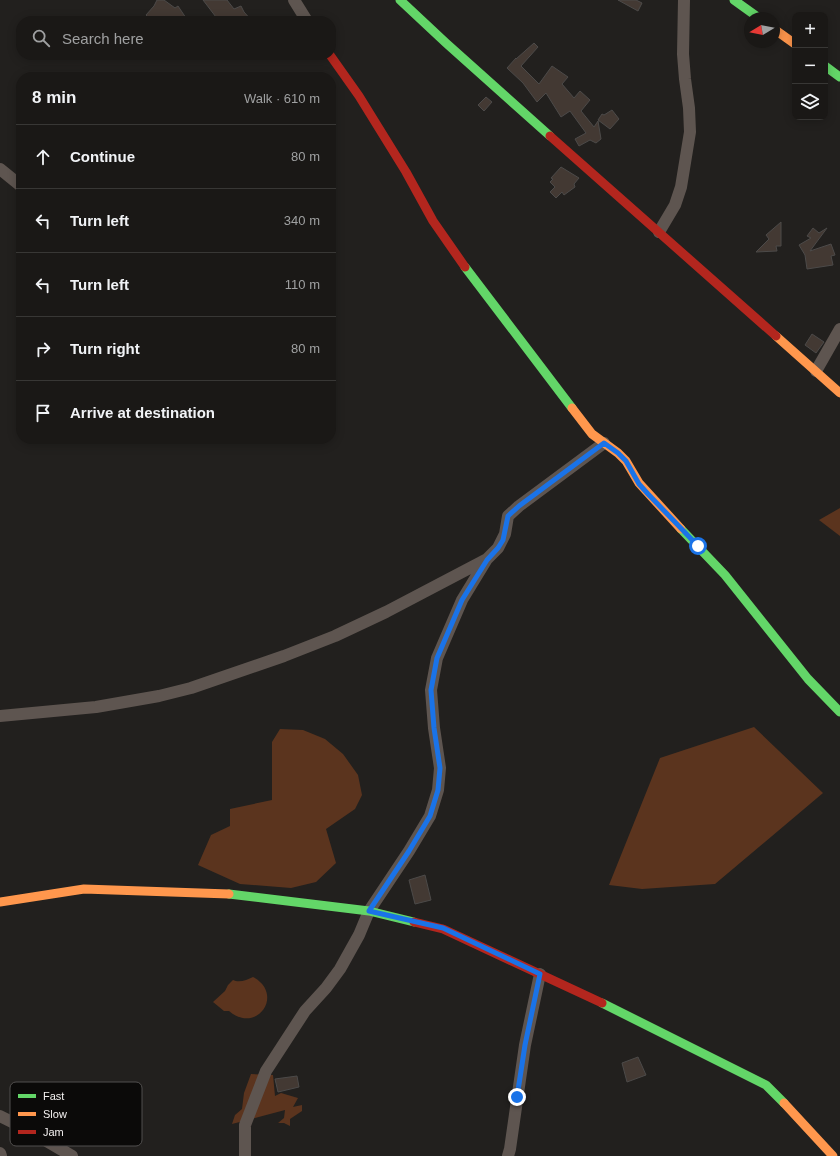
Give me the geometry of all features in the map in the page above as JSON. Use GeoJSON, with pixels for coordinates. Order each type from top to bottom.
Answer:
{"type":"FeatureCollection","features":[{"type":"Feature","properties":{"kind":"street"},"geometry":{"type":"LineString","coordinates":[[294,0],[304,16]]}},
{"type":"Feature","properties":{"kind":"street"},"geometry":{"type":"LineString","coordinates":[[400,0],[446,43],[840,393]]}},
{"type":"Feature","properties":{"kind":"street"},"geometry":{"type":"LineString","coordinates":[[659,232],[675,205],[681,187],[690,132],[684,66],[684,0]]}},
{"type":"Feature","properties":{"kind":"street"},"geometry":{"type":"LineString","coordinates":[[734,0],[751,12]]}},
{"type":"Feature","properties":{"kind":"street"},"geometry":{"type":"LineString","coordinates":[[780,33],[792,42]]}},
{"type":"Feature","properties":{"kind":"street"},"geometry":{"type":"LineString","coordinates":[[334,60],[359,96],[406,172],[446,241],[570,406],[592,434],[618,453],[626,461],[639,484],[725,575],[808,679],[840,712]]}},
{"type":"Feature","properties":{"kind":"street"},"geometry":{"type":"LineString","coordinates":[[828,68],[840,77]]}},
{"type":"Feature","properties":{"kind":"street"},"geometry":{"type":"LineString","coordinates":[[0,169],[16,182]]}},
{"type":"Feature","properties":{"kind":"street"},"geometry":{"type":"LineString","coordinates":[[816,371],[840,329]]}},
{"type":"Feature","properties":{"kind":"street"},"geometry":{"type":"LineString","coordinates":[[245,1156],[245,1125],[266,1071],[305,1012],[340,969],[360,935],[369,911],[413,845],[430,816],[438,790],[440,768],[434,728],[431,690],[437,658],[462,600],[487,560],[503,540],[508,516],[519,506],[604,443]]}},
{"type":"Feature","properties":{"kind":"street"},"geometry":{"type":"LineString","coordinates":[[0,716],[96,707],[159,696],[191,688],[284,656],[335,636],[386,612],[487,560]]}},
{"type":"Feature","properties":{"kind":"street"},"geometry":{"type":"LineString","coordinates":[[0,902],[84,889],[235,894],[369,911],[443,928],[632,1018],[766,1085],[789,1107],[833,1156]]}},
{"type":"Feature","properties":{"kind":"street"},"geometry":{"type":"LineString","coordinates":[[508,1156],[525,1045],[540,974]]}},
{"type":"Feature","properties":{"kind":"street"},"geometry":{"type":"LineString","coordinates":[[0,1116],[10,1121]]}},
{"type":"Feature","properties":{"kind":"street"},"geometry":{"type":"LineString","coordinates":[[55,1146],[72,1156]]}},
{"type":"Feature","properties":{"kind":"shaded area"},"geometry":{"type":"Polygon","coordinates":[[[840,508],[840,536],[819,520],[840,508]]]}},
{"type":"Feature","properties":{"kind":"shaded area"},"geometry":{"type":"Polygon","coordinates":[[[754,727],[823,793],[715,884],[642,889],[609,885],[660,758],[754,727]]]}},
{"type":"Feature","properties":{"kind":"shaded area"},"geometry":{"type":"Polygon","coordinates":[[[280,729],[303,730],[325,739],[343,754],[358,775],[362,795],[355,809],[326,829],[336,863],[316,882],[291,888],[240,884],[198,865],[211,835],[230,826],[230,809],[272,800],[272,742],[280,729]]]}},
{"type":"Feature","properties":{"kind":"shaded area"},"geometry":{"type":"Polygon","coordinates":[[[253,977],[262,984],[267,993],[267,1002],[264,1009],[257,1015],[249,1018],[239,1017],[229,1011],[224,1011],[213,1002],[225,991],[233,980],[240,981],[253,977]]]}},
{"type":"Feature","properties":{"kind":"shaded area"},"geometry":{"type":"Polygon","coordinates":[[[251,1074],[273,1075],[275,1096],[281,1093],[298,1098],[293,1107],[302,1105],[302,1111],[290,1119],[290,1126],[284,1123],[278,1123],[284,1118],[285,1110],[232,1124],[235,1115],[242,1109],[244,1093],[251,1074]]]}},
{"type":"Feature","properties":{"kind":"building"},"geometry":{"type":"Polygon","coordinates":[[[157,0],[164,0],[175,8],[178,6],[185,16],[147,16],[146,15],[157,0]]]}},
{"type":"Feature","properties":{"kind":"building"},"geometry":{"type":"Polygon","coordinates":[[[203,0],[227,0],[234,9],[241,6],[248,16],[215,16],[203,0]]]}},
{"type":"Feature","properties":{"kind":"building"},"geometry":{"type":"Polygon","coordinates":[[[618,0],[636,0],[642,3],[638,11],[618,0]]]}},
{"type":"Feature","properties":{"kind":"building"},"geometry":{"type":"Polygon","coordinates":[[[534,43],[538,47],[521,66],[539,84],[552,66],[568,77],[562,84],[574,98],[580,91],[590,100],[581,111],[594,127],[598,121],[601,139],[596,143],[590,140],[579,146],[575,139],[586,133],[570,111],[561,117],[546,93],[537,102],[523,83],[507,68],[516,58],[534,43]]]}},
{"type":"Feature","properties":{"kind":"building"},"geometry":{"type":"Polygon","coordinates":[[[486,97],[492,102],[484,111],[478,105],[486,97]]]}},
{"type":"Feature","properties":{"kind":"building"},"geometry":{"type":"Polygon","coordinates":[[[612,110],[619,119],[610,129],[598,120],[602,114],[604,115],[612,110]]]}},
{"type":"Feature","properties":{"kind":"building"},"geometry":{"type":"Polygon","coordinates":[[[561,167],[579,178],[574,184],[575,187],[564,195],[562,192],[556,198],[550,192],[555,187],[550,182],[553,179],[551,178],[561,167]]]}},
{"type":"Feature","properties":{"kind":"building"},"geometry":{"type":"Polygon","coordinates":[[[781,222],[781,246],[776,246],[777,251],[756,252],[769,239],[766,235],[781,222]]]}},
{"type":"Feature","properties":{"kind":"building"},"geometry":{"type":"Polygon","coordinates":[[[813,228],[819,233],[827,228],[810,251],[831,244],[835,255],[831,256],[833,265],[807,269],[805,255],[799,245],[811,238],[807,236],[813,228]]]}},
{"type":"Feature","properties":{"kind":"building"},"geometry":{"type":"Polygon","coordinates":[[[812,334],[824,342],[816,353],[805,345],[812,334]]]}},
{"type":"Feature","properties":{"kind":"building"},"geometry":{"type":"Polygon","coordinates":[[[425,875],[431,900],[415,904],[409,880],[425,875]]]}},
{"type":"Feature","properties":{"kind":"building"},"geometry":{"type":"Polygon","coordinates":[[[638,1057],[646,1075],[627,1082],[622,1063],[638,1057]]]}},
{"type":"Feature","properties":{"kind":"building"},"geometry":{"type":"Polygon","coordinates":[[[297,1076],[299,1087],[278,1092],[275,1079],[297,1076]]]}},
{"type":"Feature","properties":{"kind":"traffic: fast"},"geometry":{"type":"LineString","coordinates":[[400,0],[550,136]]}},
{"type":"Feature","properties":{"kind":"traffic: fast"},"geometry":{"type":"LineString","coordinates":[[734,0],[751,12]]}},
{"type":"Feature","properties":{"kind":"traffic: fast"},"geometry":{"type":"LineString","coordinates":[[828,68],[840,77]]}},
{"type":"Feature","properties":{"kind":"traffic: fast"},"geometry":{"type":"LineString","coordinates":[[465,267],[572,408]]}},
{"type":"Feature","properties":{"kind":"traffic: fast"},"geometry":{"type":"LineString","coordinates":[[681,529],[725,575],[808,679],[840,712]]}},
{"type":"Feature","properties":{"kind":"traffic: fast"},"geometry":{"type":"LineString","coordinates":[[229,894],[369,911],[414,922]]}},
{"type":"Feature","properties":{"kind":"traffic: fast"},"geometry":{"type":"LineString","coordinates":[[602,1003],[766,1085],[784,1103]]}},
{"type":"Feature","properties":{"kind":"traffic: slow"},"geometry":{"type":"LineString","coordinates":[[780,33],[792,42]]}},
{"type":"Feature","properties":{"kind":"traffic: slow"},"geometry":{"type":"LineString","coordinates":[[776,336],[840,393]]}},
{"type":"Feature","properties":{"kind":"traffic: slow"},"geometry":{"type":"LineString","coordinates":[[572,408],[592,434],[618,453],[626,461],[639,483],[681,529]]}},
{"type":"Feature","properties":{"kind":"traffic: slow"},"geometry":{"type":"LineString","coordinates":[[0,902],[84,889],[229,894]]}},
{"type":"Feature","properties":{"kind":"traffic: slow"},"geometry":{"type":"LineString","coordinates":[[784,1103],[833,1156]]}},
{"type":"Feature","properties":{"kind":"traffic: jam"},"geometry":{"type":"LineString","coordinates":[[334,60],[359,96],[406,172],[433,221],[465,267]]}},
{"type":"Feature","properties":{"kind":"traffic: jam"},"geometry":{"type":"LineString","coordinates":[[550,136],[776,336]]}},
{"type":"Feature","properties":{"kind":"traffic: jam"},"geometry":{"type":"LineString","coordinates":[[414,922],[443,929],[602,1003]]}},
{"type":"Feature","properties":{"kind":"route"},"geometry":{"type":"LineString","coordinates":[[517,1097],[525,1045],[540,974],[443,928],[369,911],[409,851],[430,816],[438,790],[440,768],[434,728],[431,690],[437,658],[462,600],[487,560],[503,540],[508,516],[519,506],[604,443],[626,461],[639,484],[698,546]]}}]}
